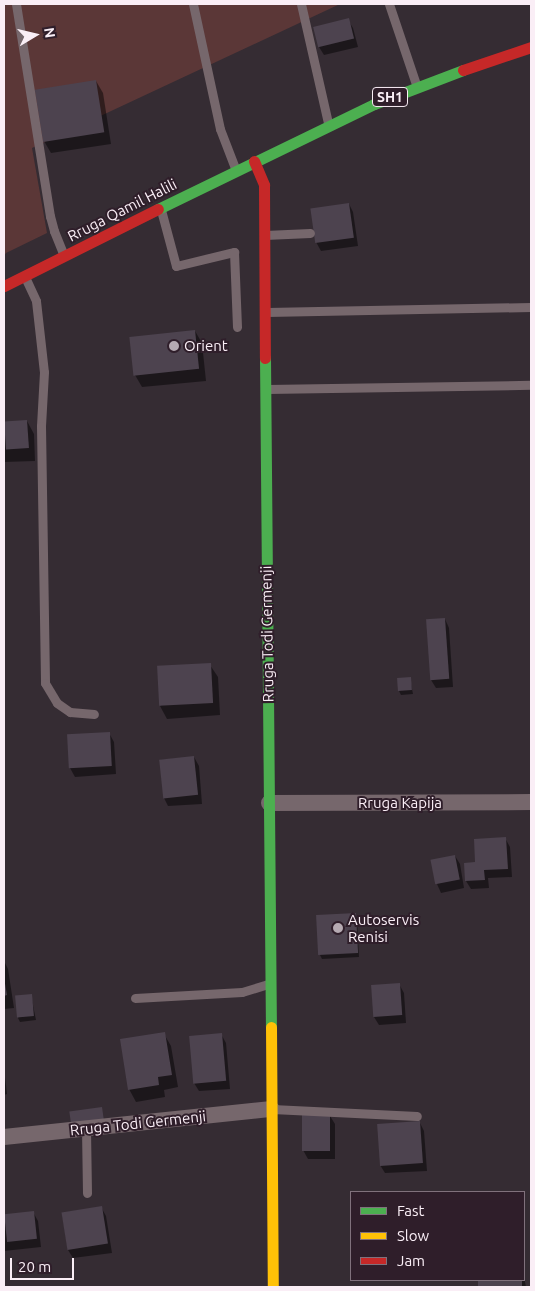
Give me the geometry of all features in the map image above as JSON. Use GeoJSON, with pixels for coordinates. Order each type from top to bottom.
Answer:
{"type":"FeatureCollection","features":[{"type":"Feature","properties":{"kind":"street","name":"SH1"},"geometry":{"type":"LineString","coordinates":[[254,161],[417,86],[531,46]]}},
{"type":"Feature","properties":{"kind":"street","name":"Rruga Qamil Halili"},"geometry":{"type":"LineString","coordinates":[[4,286],[254,161]]}},
{"type":"Feature","properties":{"kind":"street","name":"Rruga Todi Germenji"},"geometry":{"type":"LineString","coordinates":[[254,161],[264,185],[273,1287]]}},
{"type":"Feature","properties":{"kind":"street","name":"Rruga Kapija"},"geometry":{"type":"LineString","coordinates":[[269,804],[531,802]]}},
{"type":"Feature","properties":{"kind":"street","name":"Rruga Todi Germenji"},"geometry":{"type":"LineString","coordinates":[[4,1137],[272,1109]]}},
{"type":"Feature","properties":{"kind":"lane"},"geometry":{"type":"LineString","coordinates":[[16,4],[50,216],[54,232],[64,256]]}},
{"type":"Feature","properties":{"kind":"lane"},"geometry":{"type":"LineString","coordinates":[[193,4],[220,129],[236,170]]}},
{"type":"Feature","properties":{"kind":"lane"},"geometry":{"type":"LineString","coordinates":[[301,4],[322,106],[329,125]]}},
{"type":"Feature","properties":{"kind":"lane"},"geometry":{"type":"LineString","coordinates":[[389,4],[417,86]]}},
{"type":"Feature","properties":{"kind":"lane"},"geometry":{"type":"LineString","coordinates":[[160,208],[176,266],[234,252],[237,327]]}},
{"type":"Feature","properties":{"kind":"lane"},"geometry":{"type":"LineString","coordinates":[[264,234],[310,233]]}},
{"type":"Feature","properties":{"kind":"lane"},"geometry":{"type":"LineString","coordinates":[[24,276],[36,301],[44,372],[41,436],[45,683],[57,703],[70,712],[94,714]]}},
{"type":"Feature","properties":{"kind":"lane"},"geometry":{"type":"LineString","coordinates":[[265,312],[531,307]]}},
{"type":"Feature","properties":{"kind":"lane"},"geometry":{"type":"LineString","coordinates":[[265,389],[531,385]]}},
{"type":"Feature","properties":{"kind":"lane"},"geometry":{"type":"LineString","coordinates":[[135,998],[242,992],[270,984]]}},
{"type":"Feature","properties":{"kind":"lane"},"geometry":{"type":"LineString","coordinates":[[272,1109],[417,1116]]}},
{"type":"Feature","properties":{"kind":"lane"},"geometry":{"type":"LineString","coordinates":[[86,1129],[87,1193]]}},
{"type":"Feature","properties":{"kind":"shaded area"},"geometry":{"type":"Polygon","coordinates":[[[4,4],[340,4],[32,148],[47,233],[6,253],[4,256],[4,4]]]}},
{"type":"Feature","properties":{"kind":"building"},"geometry":{"type":"Polygon","coordinates":[[[349,18],[354,38],[318,47],[313,27],[349,18]]]}},
{"type":"Feature","properties":{"kind":"building"},"geometry":{"type":"Polygon","coordinates":[[[96,80],[104,132],[43,142],[35,90],[96,80]]]}},
{"type":"Feature","properties":{"kind":"building"},"geometry":{"type":"Polygon","coordinates":[[[349,203],[354,238],[315,243],[310,208],[349,203]]]}},
{"type":"Feature","properties":{"kind":"building"},"geometry":{"type":"Polygon","coordinates":[[[195,330],[199,369],[133,376],[129,337],[195,330]]]}},
{"type":"Feature","properties":{"kind":"building"},"geometry":{"type":"Polygon","coordinates":[[[27,420],[29,448],[6,450],[4,422],[27,420]]]}},
{"type":"Feature","properties":{"kind":"building"},"geometry":{"type":"Polygon","coordinates":[[[445,618],[449,679],[430,680],[426,619],[445,618]]]}},
{"type":"Feature","properties":{"kind":"building"},"geometry":{"type":"Polygon","coordinates":[[[211,663],[213,703],[159,706],[157,666],[211,663]]]}},
{"type":"Feature","properties":{"kind":"building"},"geometry":{"type":"Polygon","coordinates":[[[411,677],[412,690],[398,691],[397,678],[411,677]]]}},
{"type":"Feature","properties":{"kind":"building"},"geometry":{"type":"Polygon","coordinates":[[[110,732],[112,766],[69,768],[67,734],[110,732]]]}},
{"type":"Feature","properties":{"kind":"building"},"geometry":{"type":"Polygon","coordinates":[[[194,756],[198,795],[163,798],[159,760],[194,756]]]}},
{"type":"Feature","properties":{"kind":"building"},"geometry":{"type":"Polygon","coordinates":[[[506,837],[508,869],[484,870],[485,880],[465,881],[464,863],[475,862],[474,839],[506,837]]]}},
{"type":"Feature","properties":{"kind":"building"},"geometry":{"type":"Polygon","coordinates":[[[455,855],[460,880],[435,884],[430,860],[455,855]]]}},
{"type":"Feature","properties":{"kind":"building"},"geometry":{"type":"Polygon","coordinates":[[[356,913],[358,953],[318,955],[316,915],[356,913]]]}},
{"type":"Feature","properties":{"kind":"building"},"geometry":{"type":"Polygon","coordinates":[[[4,978],[7,995],[4,996],[4,978]]]}},
{"type":"Feature","properties":{"kind":"building"},"geometry":{"type":"Polygon","coordinates":[[[400,983],[402,1015],[373,1017],[371,985],[400,983]]]}},
{"type":"Feature","properties":{"kind":"building"},"geometry":{"type":"Polygon","coordinates":[[[32,994],[34,1016],[17,1017],[15,995],[32,994]]]}},
{"type":"Feature","properties":{"kind":"building"},"geometry":{"type":"Polygon","coordinates":[[[165,1032],[172,1075],[158,1077],[159,1085],[128,1090],[120,1039],[165,1032]]]}},
{"type":"Feature","properties":{"kind":"building"},"geometry":{"type":"Polygon","coordinates":[[[222,1033],[226,1081],[193,1084],[189,1036],[222,1033]]]}},
{"type":"Feature","properties":{"kind":"building"},"geometry":{"type":"Polygon","coordinates":[[[102,1107],[104,1121],[71,1125],[69,1112],[102,1107]]]}},
{"type":"Feature","properties":{"kind":"building"},"geometry":{"type":"Polygon","coordinates":[[[302,1115],[330,1115],[330,1151],[302,1151],[302,1115]]]}},
{"type":"Feature","properties":{"kind":"building"},"geometry":{"type":"Polygon","coordinates":[[[420,1121],[423,1163],[380,1166],[377,1124],[420,1121]]]}},
{"type":"Feature","properties":{"kind":"building"},"geometry":{"type":"Polygon","coordinates":[[[102,1206],[108,1244],[67,1250],[62,1212],[102,1206]]]}},
{"type":"Feature","properties":{"kind":"building"},"geometry":{"type":"Polygon","coordinates":[[[34,1211],[37,1239],[7,1242],[4,1214],[34,1211]]]}},
{"type":"Feature","properties":{"kind":"building"},"geometry":{"type":"Polygon","coordinates":[[[478,1281],[522,1281],[522,1287],[478,1287],[478,1281]]]}},
{"type":"Feature","properties":{"kind":"traffic: fast"},"geometry":{"type":"LineString","coordinates":[[158,209],[374,104],[463,70]]}},
{"type":"Feature","properties":{"kind":"traffic: fast"},"geometry":{"type":"LineString","coordinates":[[265,358],[271,1027]]}},
{"type":"Feature","properties":{"kind":"traffic: slow"},"geometry":{"type":"LineString","coordinates":[[271,1027],[273,1287]]}},
{"type":"Feature","properties":{"kind":"traffic: jam"},"geometry":{"type":"LineString","coordinates":[[463,70],[531,47]]}},
{"type":"Feature","properties":{"kind":"traffic: jam"},"geometry":{"type":"LineString","coordinates":[[254,161],[264,185],[265,358]]}},
{"type":"Feature","properties":{"kind":"traffic: jam"},"geometry":{"type":"LineString","coordinates":[[4,286],[158,209]]}},
{"type":"Feature","properties":{"kind":"place","name":"Orient"},"geometry":{"type":"Point","coordinates":[174,346]}},
{"type":"Feature","properties":{"kind":"place","name":"Autoservis Renisi"},"geometry":{"type":"Point","coordinates":[338,928]}}]}
